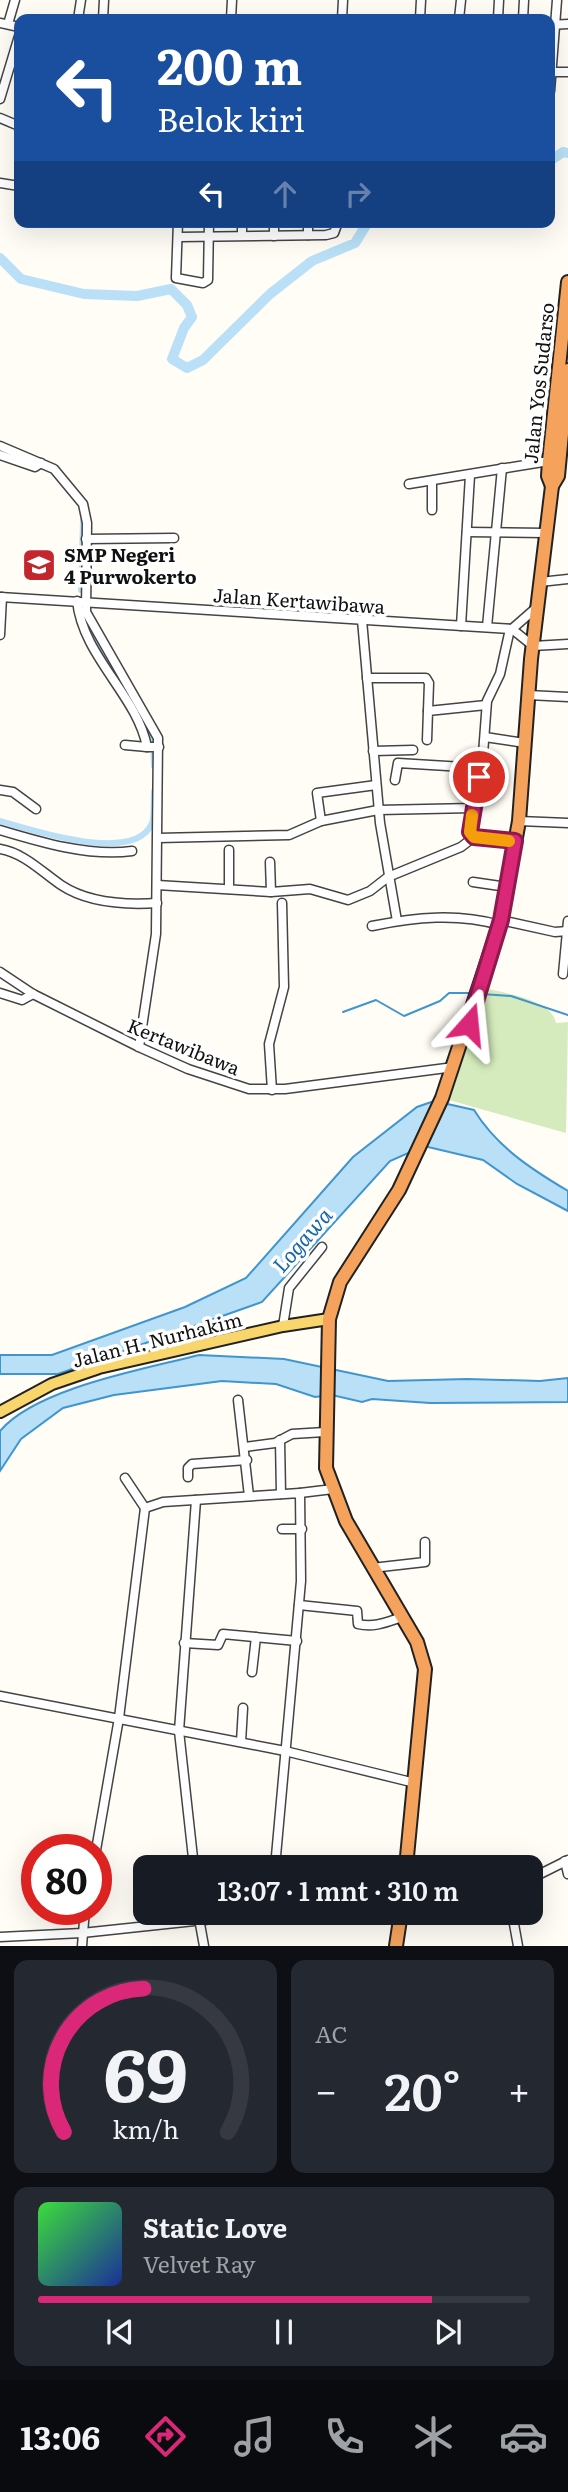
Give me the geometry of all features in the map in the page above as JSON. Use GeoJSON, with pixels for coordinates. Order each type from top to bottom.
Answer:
{"type":"FeatureCollection","features":[{"type":"Feature","properties":{"kind":"highway","name":"Jalan Yos Sudarso"},"geometry":{"type":"LineString","coordinates":[[407,1855],[425,1669],[417,1642],[372,1568],[333,1489],[326,1468],[329,1319],[341,1282],[399,1190],[448,1082],[501,923],[519,821],[537,606],[552,486],[558,476],[568,282]]}},
{"type":"Feature","properties":{"kind":"highway","name":"Jalan Yos Sudarso"},"geometry":{"type":"LineString","coordinates":[[559,461],[568,370]]}},
{"type":"Feature","properties":{"kind":"highway"},"geometry":{"type":"LineString","coordinates":[[396,1946],[400,1925]]}},
{"type":"Feature","properties":{"kind":"main road","name":"Jalan H. Nurhakim"},"geometry":{"type":"LineString","coordinates":[[0,1412],[52,1384],[99,1368],[283,1326],[329,1319]]}},
{"type":"Feature","properties":{"kind":"street"},"geometry":{"type":"LineString","coordinates":[[4,24],[15,0]]}},
{"type":"Feature","properties":{"kind":"street"},"geometry":{"type":"LineString","coordinates":[[0,99],[14,53]]}},
{"type":"Feature","properties":{"kind":"street"},"geometry":{"type":"LineString","coordinates":[[178,228],[176,278],[203,283],[208,280],[209,228]]}},
{"type":"Feature","properties":{"kind":"street"},"geometry":{"type":"LineString","coordinates":[[242,228],[242,235]]}},
{"type":"Feature","properties":{"kind":"street"},"geometry":{"type":"LineString","coordinates":[[274,228],[274,236]]}},
{"type":"Feature","properties":{"kind":"street"},"geometry":{"type":"LineString","coordinates":[[308,228],[308,235]]}},
{"type":"Feature","properties":{"kind":"street"},"geometry":{"type":"LineString","coordinates":[[179,237],[308,235],[334,233],[336,228]]}},
{"type":"Feature","properties":{"kind":"street"},"geometry":{"type":"LineString","coordinates":[[0,446],[39,464]]}},
{"type":"Feature","properties":{"kind":"street"},"geometry":{"type":"LineString","coordinates":[[0,455],[54,469],[83,504],[86,538],[79,617],[157,734],[154,747],[158,838],[154,959],[139,1047]]}},
{"type":"Feature","properties":{"kind":"street"},"geometry":{"type":"LineString","coordinates":[[409,484],[559,461]]}},
{"type":"Feature","properties":{"kind":"street"},"geometry":{"type":"LineString","coordinates":[[487,627],[502,468]]}},
{"type":"Feature","properties":{"kind":"street"},"geometry":{"type":"LineString","coordinates":[[461,626],[470,475]]}},
{"type":"Feature","properties":{"kind":"street"},"geometry":{"type":"LineString","coordinates":[[432,481],[432,510]]}},
{"type":"Feature","properties":{"kind":"street"},"geometry":{"type":"LineString","coordinates":[[467,532],[546,533]]}},
{"type":"Feature","properties":{"kind":"street"},"geometry":{"type":"LineString","coordinates":[[86,538],[174,538]]}},
{"type":"Feature","properties":{"kind":"street"},"geometry":{"type":"LineString","coordinates":[[540,582],[568,579]]}},
{"type":"Feature","properties":{"kind":"street"},"geometry":{"type":"LineString","coordinates":[[0,635],[1,597]]}},
{"type":"Feature","properties":{"kind":"street","name":"Jalan Kertawibawa"},"geometry":{"type":"LineString","coordinates":[[1,597],[511,629]]}},
{"type":"Feature","properties":{"kind":"street"},"geometry":{"type":"LineString","coordinates":[[474,837],[470,828],[481,768],[486,705],[491,688],[500,674],[511,629],[527,619],[537,606]]}},
{"type":"Feature","properties":{"kind":"street"},"geometry":{"type":"LineString","coordinates":[[362,620],[376,785],[388,877],[397,921]]}},
{"type":"Feature","properties":{"kind":"street"},"geometry":{"type":"LineString","coordinates":[[511,629],[532,652],[568,643]]}},
{"type":"Feature","properties":{"kind":"street"},"geometry":{"type":"LineString","coordinates":[[367,678],[426,678],[429,683],[427,740]]}},
{"type":"Feature","properties":{"kind":"street"},"geometry":{"type":"LineString","coordinates":[[528,695],[568,697]]}},
{"type":"Feature","properties":{"kind":"street"},"geometry":{"type":"LineString","coordinates":[[428,711],[486,705]]}},
{"type":"Feature","properties":{"kind":"street"},"geometry":{"type":"LineString","coordinates":[[485,737],[525,743]]}},
{"type":"Feature","properties":{"kind":"street"},"geometry":{"type":"LineString","coordinates":[[125,745],[154,747]]}},
{"type":"Feature","properties":{"kind":"street"},"geometry":{"type":"LineString","coordinates":[[373,751],[413,750]]}},
{"type":"Feature","properties":{"kind":"street"},"geometry":{"type":"LineString","coordinates":[[396,780],[398,763],[481,768]]}},
{"type":"Feature","properties":{"kind":"street"},"geometry":{"type":"LineString","coordinates":[[321,821],[317,793],[376,785]]}},
{"type":"Feature","properties":{"kind":"street"},"geometry":{"type":"LineString","coordinates":[[0,790],[13,792],[36,809]]}},
{"type":"Feature","properties":{"kind":"street"},"geometry":{"type":"LineString","coordinates":[[158,838],[289,835],[321,821],[379,810],[473,808]]}},
{"type":"Feature","properties":{"kind":"street"},"geometry":{"type":"LineString","coordinates":[[519,821],[568,823]]}},
{"type":"Feature","properties":{"kind":"street"},"geometry":{"type":"LineString","coordinates":[[0,830],[86,849],[114,853],[132,851]]}},
{"type":"Feature","properties":{"kind":"street"},"geometry":{"type":"LineString","coordinates":[[157,885],[271,892],[310,889],[348,900],[370,891],[388,877],[426,864],[461,847],[474,837],[515,841]]}},
{"type":"Feature","properties":{"kind":"street"},"geometry":{"type":"LineString","coordinates":[[0,849],[17,854],[71,890],[121,905],[157,903]]}},
{"type":"Feature","properties":{"kind":"street"},"geometry":{"type":"LineString","coordinates":[[229,850],[229,889]]}},
{"type":"Feature","properties":{"kind":"street"},"geometry":{"type":"LineString","coordinates":[[270,862],[271,892]]}},
{"type":"Feature","properties":{"kind":"street"},"geometry":{"type":"LineString","coordinates":[[473,882],[507,887]]}},
{"type":"Feature","properties":{"kind":"street"},"geometry":{"type":"LineString","coordinates":[[272,1090],[269,1044],[284,987],[282,903]]}},
{"type":"Feature","properties":{"kind":"street"},"geometry":{"type":"LineString","coordinates":[[372,926],[424,917],[467,917],[555,932],[567,931]]}},
{"type":"Feature","properties":{"kind":"street"},"geometry":{"type":"LineString","coordinates":[[564,974],[568,921]]}},
{"type":"Feature","properties":{"kind":"street","name":"Kertawibawa"},"geometry":{"type":"LineString","coordinates":[[0,972],[33,994],[139,1047],[235,1085],[272,1090],[453,1067]]}},
{"type":"Feature","properties":{"kind":"street"},"geometry":{"type":"LineString","coordinates":[[0,993],[22,1000],[33,994]]}},
{"type":"Feature","properties":{"kind":"street"},"geometry":{"type":"LineString","coordinates":[[283,1326],[289,1288],[322,1247]]}},
{"type":"Feature","properties":{"kind":"street"},"geometry":{"type":"LineString","coordinates":[[238,1400],[247,1460],[249,1496]]}},
{"type":"Feature","properties":{"kind":"street"},"geometry":{"type":"LineString","coordinates":[[245,1447],[279,1440],[292,1434],[325,1432]]}},
{"type":"Feature","properties":{"kind":"street"},"geometry":{"type":"LineString","coordinates":[[279,1440],[281,1494]]}},
{"type":"Feature","properties":{"kind":"street"},"geometry":{"type":"LineString","coordinates":[[188,1477],[188,1468],[192,1464],[247,1460]]}},
{"type":"Feature","properties":{"kind":"street"},"geometry":{"type":"LineString","coordinates":[[99,1834],[119,1718],[145,1508],[125,1478]]}},
{"type":"Feature","properties":{"kind":"street"},"geometry":{"type":"LineString","coordinates":[[145,1508],[163,1502],[333,1489]]}},
{"type":"Feature","properties":{"kind":"street"},"geometry":{"type":"LineString","coordinates":[[276,1855],[297,1641],[302,1529],[300,1493]]}},
{"type":"Feature","properties":{"kind":"street"},"geometry":{"type":"LineString","coordinates":[[193,1855],[179,1731],[197,1500]]}},
{"type":"Feature","properties":{"kind":"street"},"geometry":{"type":"LineString","coordinates":[[282,1529],[302,1529]]}},
{"type":"Feature","properties":{"kind":"street"},"geometry":{"type":"LineString","coordinates":[[372,1568],[425,1562],[425,1542]]}},
{"type":"Feature","properties":{"kind":"street"},"geometry":{"type":"LineString","coordinates":[[299,1605],[357,1611],[358,1624],[365,1626],[402,1617]]}},
{"type":"Feature","properties":{"kind":"street"},"geometry":{"type":"LineString","coordinates":[[184,1643],[216,1646],[223,1634],[297,1641]]}},
{"type":"Feature","properties":{"kind":"street"},"geometry":{"type":"LineString","coordinates":[[252,1672],[256,1637]]}},
{"type":"Feature","properties":{"kind":"street"},"geometry":{"type":"LineString","coordinates":[[0,1696],[285,1751],[415,1783]]}},
{"type":"Feature","properties":{"kind":"street"},"geometry":{"type":"LineString","coordinates":[[241,1742],[243,1709]]}},
{"type":"Feature","properties":{"kind":"street"},"geometry":{"type":"LineString","coordinates":[[543,1873],[567,1861],[568,1874]]}},
{"type":"Feature","properties":{"kind":"street"},"geometry":{"type":"LineString","coordinates":[[82,1946],[83,1925]]}},
{"type":"Feature","properties":{"kind":"street"},"geometry":{"type":"LineString","coordinates":[[0,1937],[29,1941],[140,1925]]}},
{"type":"Feature","properties":{"kind":"street"},"geometry":{"type":"LineString","coordinates":[[200,1925],[204,1946]]}},
{"type":"Feature","properties":{"kind":"street"},"geometry":{"type":"LineString","coordinates":[[514,1925],[517,1946]]}},
{"type":"Feature","properties":{"kind":"green space"},"geometry":{"type":"Polygon","coordinates":[[[482,987],[536,1002],[552,1015],[556,1023],[568,1022],[566,1133],[442,1098],[482,987]]]}},
{"type":"Feature","properties":{"kind":"water","name":"Logawa"},"geometry":{"type":"Polygon","coordinates":[[[434,1101],[474,1110],[504,1146],[568,1191],[568,1211],[517,1184],[483,1160],[424,1146],[390,1161],[262,1302],[58,1374],[0,1374],[0,1355],[52,1355],[185,1307],[246,1278],[353,1157],[417,1107],[434,1101]]]}},
{"type":"Feature","properties":{"kind":"water"},"geometry":{"type":"Polygon","coordinates":[[[199,1355],[284,1359],[388,1381],[540,1381],[568,1378],[568,1402],[430,1403],[372,1399],[362,1402],[332,1395],[315,1397],[276,1384],[222,1381],[114,1395],[63,1408],[21,1439],[0,1471],[0,1431],[17,1416],[39,1403],[93,1382],[199,1355]]]}},
{"type":"Feature","properties":{"kind":"waterway"},"geometry":{"type":"LineString","coordinates":[[555,158],[563,152],[568,153]]}},
{"type":"Feature","properties":{"kind":"waterway"},"geometry":{"type":"LineString","coordinates":[[0,258],[21,279],[84,294],[137,296],[171,289],[187,305],[192,317],[184,328],[172,359],[187,368],[203,360],[270,294],[312,261],[355,243],[364,228]]}},
{"type":"Feature","properties":{"kind":"waterway"},"geometry":{"type":"LineString","coordinates":[[81,590],[83,521]]}},
{"type":"Feature","properties":{"kind":"waterway"},"geometry":{"type":"LineString","coordinates":[[90,633],[107,663]]}},
{"type":"Feature","properties":{"kind":"waterway"},"geometry":{"type":"LineString","coordinates":[[143,723],[153,742],[154,766]]}},
{"type":"Feature","properties":{"kind":"waterway"},"geometry":{"type":"LineString","coordinates":[[0,821],[58,837],[105,843],[126,842],[142,835],[152,823],[154,791]]}},
{"type":"Feature","properties":{"kind":"waterway"},"geometry":{"type":"LineString","coordinates":[[343,1012],[376,1000],[404,1016],[440,1001],[449,993],[469,993]]}},
{"type":"Feature","properties":{"kind":"waterway"},"geometry":{"type":"LineString","coordinates":[[482,994],[511,996],[568,1015]]}},
{"type":"Feature","properties":{"kind":"slow traffic"},"geometry":{"type":"LineString","coordinates":[[472,815],[470,832],[474,837],[509,841]]}},
{"type":"Feature","properties":{"kind":"place","name":"SMP Negeri 4 Purwokerto"},"geometry":{"type":"Point","coordinates":[39,565]}},
{"type":"Feature","properties":{"kind":"route"},"geometry":{"type":"LineString","coordinates":[[469,1024],[501,920],[515,841],[474,837],[470,832],[479,777]]}}]}
